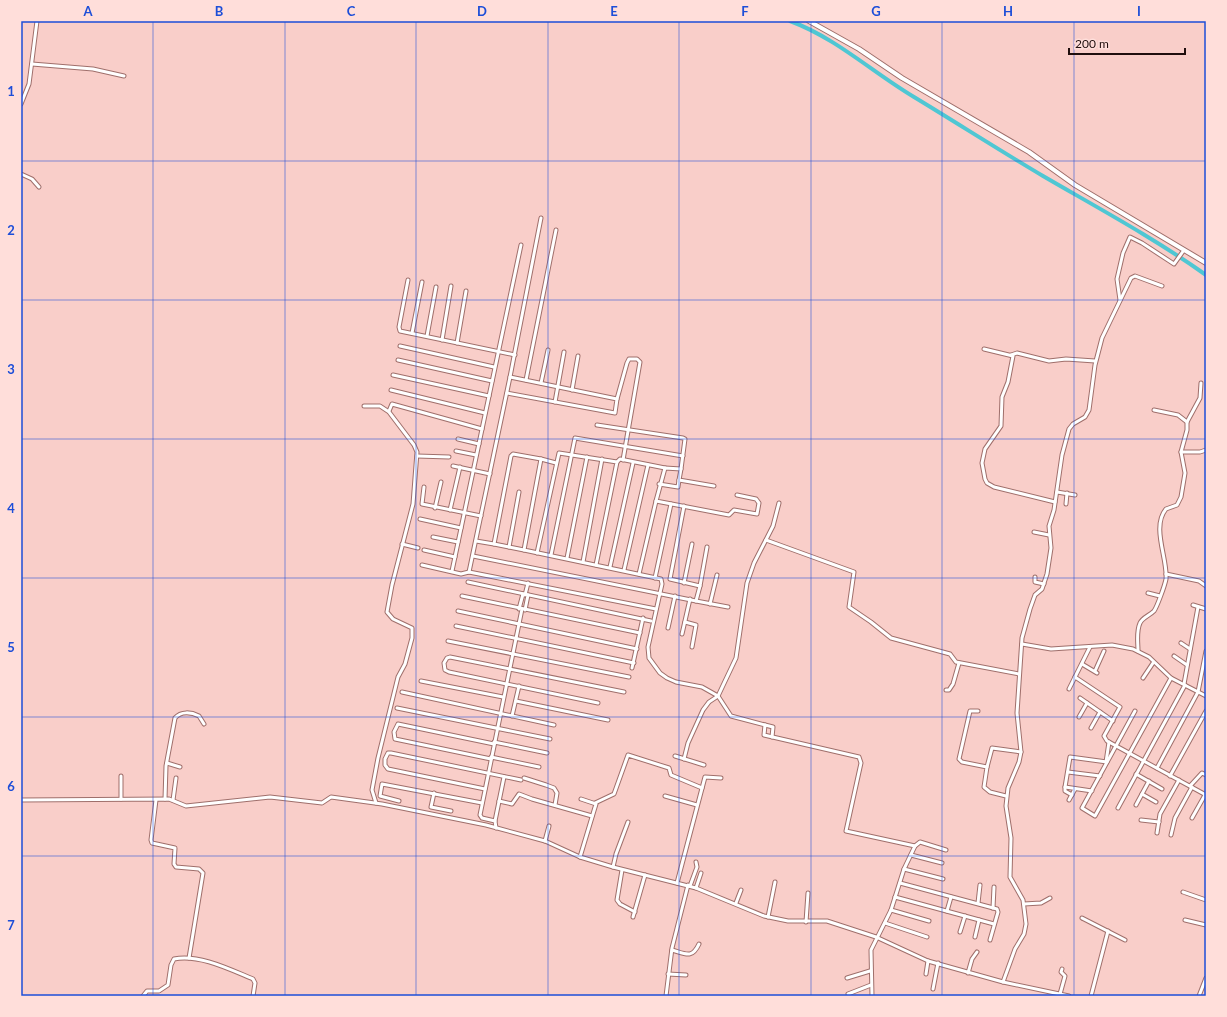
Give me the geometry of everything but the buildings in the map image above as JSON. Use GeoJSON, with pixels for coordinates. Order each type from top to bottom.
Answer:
{"type":"FeatureCollection","features":[{"type":"Feature","properties":{"kind":"street"},"geometry":{"type":"LineString","coordinates":[[21,104],[29,84],[37,21]]}},
{"type":"Feature","properties":{"kind":"street"},"geometry":{"type":"LineString","coordinates":[[808,21],[859,49],[909,82],[1029,152],[1075,185],[1183,252],[1206,263]]}},
{"type":"Feature","properties":{"kind":"street"},"geometry":{"type":"LineString","coordinates":[[32,64],[93,69],[124,76]]}},
{"type":"Feature","properties":{"kind":"street"},"geometry":{"type":"LineString","coordinates":[[21,174],[32,179],[39,188]]}},
{"type":"Feature","properties":{"kind":"street"},"geometry":{"type":"LineString","coordinates":[[469,572],[515,355],[541,218]]}},
{"type":"Feature","properties":{"kind":"street"},"geometry":{"type":"LineString","coordinates":[[526,380],[556,230]]}},
{"type":"Feature","properties":{"kind":"street"},"geometry":{"type":"LineString","coordinates":[[1120,300],[1118,279],[1123,253],[1130,237],[1142,242],[1171,263],[1175,264],[1183,252]]}},
{"type":"Feature","properties":{"kind":"street"},"geometry":{"type":"LineString","coordinates":[[452,572],[494,367],[521,245]]}},
{"type":"Feature","properties":{"kind":"street"},"geometry":{"type":"LineString","coordinates":[[1003,982],[1015,949],[1025,929],[1024,904],[1010,876],[1011,838],[1006,806],[1006,796],[1019,762],[1021,752],[1017,713],[1022,644],[1030,609],[1035,595],[1042,589],[1044,584],[1051,548],[1049,535],[1050,520],[1057,492],[1062,455],[1069,429],[1073,424],[1085,417],[1088,410],[1096,361],[1105,332],[1133,276],[1162,286]]}},
{"type":"Feature","properties":{"kind":"street"},"geometry":{"type":"LineString","coordinates":[[408,280],[399,327],[402,332],[515,355]]}},
{"type":"Feature","properties":{"kind":"street"},"geometry":{"type":"LineString","coordinates":[[412,333],[422,282]]}},
{"type":"Feature","properties":{"kind":"street"},"geometry":{"type":"LineString","coordinates":[[427,336],[436,286]]}},
{"type":"Feature","properties":{"kind":"street"},"geometry":{"type":"LineString","coordinates":[[442,340],[451,286]]}},
{"type":"Feature","properties":{"kind":"street"},"geometry":{"type":"LineString","coordinates":[[457,343],[466,291]]}},
{"type":"Feature","properties":{"kind":"street"},"geometry":{"type":"LineString","coordinates":[[400,346],[494,367]]}},
{"type":"Feature","properties":{"kind":"street"},"geometry":{"type":"LineString","coordinates":[[984,349],[1011,355],[1016,353],[1049,361],[1066,359],[1096,361]]}},
{"type":"Feature","properties":{"kind":"street"},"geometry":{"type":"LineString","coordinates":[[541,383],[548,350]]}},
{"type":"Feature","properties":{"kind":"street"},"geometry":{"type":"LineString","coordinates":[[555,402],[564,352]]}},
{"type":"Feature","properties":{"kind":"street"},"geometry":{"type":"LineString","coordinates":[[1011,355],[1013,358],[1009,377],[1002,397],[1001,426],[985,449],[982,463],[985,478],[987,483],[994,487],[1055,502]]}},
{"type":"Feature","properties":{"kind":"street"},"geometry":{"type":"LineString","coordinates":[[572,390],[578,356]]}},
{"type":"Feature","properties":{"kind":"street"},"geometry":{"type":"LineString","coordinates":[[507,393],[614,413],[626,363],[629,359],[637,359],[640,362],[623,460]]}},
{"type":"Feature","properties":{"kind":"street"},"geometry":{"type":"LineString","coordinates":[[398,360],[492,381]]}},
{"type":"Feature","properties":{"kind":"street"},"geometry":{"type":"LineString","coordinates":[[393,375],[489,396]]}},
{"type":"Feature","properties":{"kind":"street"},"geometry":{"type":"LineString","coordinates":[[510,377],[617,399]]}},
{"type":"Feature","properties":{"kind":"street"},"geometry":{"type":"LineString","coordinates":[[1138,651],[1137,636],[1140,624],[1142,620],[1154,610],[1166,582],[1160,541],[1162,518],[1164,511],[1177,505],[1181,497],[1185,473],[1181,452],[1187,430],[1187,422],[1200,398],[1201,383]]}},
{"type":"Feature","properties":{"kind":"street"},"geometry":{"type":"LineString","coordinates":[[391,390],[485,413]]}},
{"type":"Feature","properties":{"kind":"street"},"geometry":{"type":"LineString","coordinates":[[389,411],[392,404],[482,429]]}},
{"type":"Feature","properties":{"kind":"street"},"geometry":{"type":"LineString","coordinates":[[364,406],[380,406],[389,411],[414,445],[417,456],[413,504],[402,544],[387,612],[393,619],[412,628],[412,638],[405,664],[396,684],[378,758],[372,790],[376,804]]}},
{"type":"Feature","properties":{"kind":"street"},"geometry":{"type":"LineString","coordinates":[[1154,410],[1178,415],[1187,422]]}},
{"type":"Feature","properties":{"kind":"street"},"geometry":{"type":"LineString","coordinates":[[597,425],[685,439],[678,487],[659,484]]}},
{"type":"Feature","properties":{"kind":"street"},"geometry":{"type":"LineString","coordinates":[[551,555],[574,439],[576,438],[683,456]]}},
{"type":"Feature","properties":{"kind":"street"},"geometry":{"type":"LineString","coordinates":[[458,439],[479,444]]}},
{"type":"Feature","properties":{"kind":"street"},"geometry":{"type":"LineString","coordinates":[[1181,452],[1200,452],[1206,450]]}},
{"type":"Feature","properties":{"kind":"street"},"geometry":{"type":"LineString","coordinates":[[456,451],[476,455]]}},
{"type":"Feature","properties":{"kind":"street"},"geometry":{"type":"LineString","coordinates":[[537,553],[559,452],[617,462],[620,459],[633,463],[681,469]]}},
{"type":"Feature","properties":{"kind":"street"},"geometry":{"type":"LineString","coordinates":[[494,544],[512,455],[527,456],[556,462]]}},
{"type":"Feature","properties":{"kind":"street"},"geometry":{"type":"LineString","coordinates":[[417,456],[449,457]]}},
{"type":"Feature","properties":{"kind":"street"},"geometry":{"type":"LineString","coordinates":[[567,558],[587,457]]}},
{"type":"Feature","properties":{"kind":"street"},"geometry":{"type":"LineString","coordinates":[[524,550],[541,459]]}},
{"type":"Feature","properties":{"kind":"street"},"geometry":{"type":"LineString","coordinates":[[583,562],[602,459]]}},
{"type":"Feature","properties":{"kind":"street"},"geometry":{"type":"LineString","coordinates":[[596,565],[617,462]]}},
{"type":"Feature","properties":{"kind":"street"},"geometry":{"type":"LineString","coordinates":[[610,567],[633,463]]}},
{"type":"Feature","properties":{"kind":"street"},"geometry":{"type":"LineString","coordinates":[[624,570],[648,465]]}},
{"type":"Feature","properties":{"kind":"street"},"geometry":{"type":"LineString","coordinates":[[453,466],[490,474]]}},
{"type":"Feature","properties":{"kind":"street"},"geometry":{"type":"LineString","coordinates":[[450,510],[460,467]]}},
{"type":"Feature","properties":{"kind":"street"},"geometry":{"type":"LineString","coordinates":[[639,574],[659,484],[665,468]]}},
{"type":"Feature","properties":{"kind":"street"},"geometry":{"type":"LineString","coordinates":[[679,480],[714,486]]}},
{"type":"Feature","properties":{"kind":"street"},"geometry":{"type":"LineString","coordinates":[[435,508],[440,482]]}},
{"type":"Feature","properties":{"kind":"street"},"geometry":{"type":"LineString","coordinates":[[424,487],[422,504],[435,508],[481,516]]}},
{"type":"Feature","properties":{"kind":"street"},"geometry":{"type":"LineString","coordinates":[[508,547],[519,492]]}},
{"type":"Feature","properties":{"kind":"street"},"geometry":{"type":"LineString","coordinates":[[1057,492],[1075,495]]}},
{"type":"Feature","properties":{"kind":"street"},"geometry":{"type":"LineString","coordinates":[[1066,504],[1067,494]]}},
{"type":"Feature","properties":{"kind":"street"},"geometry":{"type":"LineString","coordinates":[[656,501],[729,515],[734,510],[757,514],[759,503],[756,499],[737,495]]}},
{"type":"Feature","properties":{"kind":"street"},"geometry":{"type":"LineString","coordinates":[[684,759],[688,743],[703,710],[709,702],[718,696],[736,658],[747,583],[754,563],[774,526],[779,503]]}},
{"type":"Feature","properties":{"kind":"street"},"geometry":{"type":"LineString","coordinates":[[655,578],[671,504]]}},
{"type":"Feature","properties":{"kind":"street"},"geometry":{"type":"LineString","coordinates":[[684,506],[670,577],[672,580],[700,586]]}},
{"type":"Feature","properties":{"kind":"street"},"geometry":{"type":"LineString","coordinates":[[420,519],[461,528]]}},
{"type":"Feature","properties":{"kind":"street"},"geometry":{"type":"LineString","coordinates":[[1034,532],[1049,535]]}},
{"type":"Feature","properties":{"kind":"street"},"geometry":{"type":"LineString","coordinates":[[433,537],[458,542]]}},
{"type":"Feature","properties":{"kind":"street"},"geometry":{"type":"LineString","coordinates":[[766,540],[854,572],[848,606],[850,609],[871,622],[891,638],[950,654],[956,662],[959,663],[1019,674]]}},
{"type":"Feature","properties":{"kind":"street"},"geometry":{"type":"LineString","coordinates":[[476,541],[624,570],[662,581],[648,647],[649,658],[656,669],[676,682],[702,687],[718,696],[731,716],[773,727],[772,737]]}},
{"type":"Feature","properties":{"kind":"street"},"geometry":{"type":"LineString","coordinates":[[402,544],[418,548]]}},
{"type":"Feature","properties":{"kind":"street"},"geometry":{"type":"LineString","coordinates":[[684,583],[692,544]]}},
{"type":"Feature","properties":{"kind":"street"},"geometry":{"type":"LineString","coordinates":[[696,601],[707,547]]}},
{"type":"Feature","properties":{"kind":"street"},"geometry":{"type":"LineString","coordinates":[[424,550],[455,557]]}},
{"type":"Feature","properties":{"kind":"street"},"geometry":{"type":"LineString","coordinates":[[473,556],[728,607]]}},
{"type":"Feature","properties":{"kind":"street"},"geometry":{"type":"LineString","coordinates":[[422,565],[461,574],[469,572],[528,583],[656,609]]}},
{"type":"Feature","properties":{"kind":"street"},"geometry":{"type":"LineString","coordinates":[[1166,574],[1199,581],[1206,586]]}},
{"type":"Feature","properties":{"kind":"street"},"geometry":{"type":"LineString","coordinates":[[710,604],[717,575]]}},
{"type":"Feature","properties":{"kind":"street"},"geometry":{"type":"LineString","coordinates":[[1035,578],[1035,582],[1044,584]]}},
{"type":"Feature","properties":{"kind":"street"},"geometry":{"type":"LineString","coordinates":[[468,582],[525,595],[643,618],[651,621]]}},
{"type":"Feature","properties":{"kind":"street"},"geometry":{"type":"LineString","coordinates":[[495,821],[481,817],[482,803],[528,583]]}},
{"type":"Feature","properties":{"kind":"street"},"geometry":{"type":"LineString","coordinates":[[1148,593],[1160,596]]}},
{"type":"Feature","properties":{"kind":"street"},"geometry":{"type":"LineString","coordinates":[[522,609],[525,595]]}},
{"type":"Feature","properties":{"kind":"street"},"geometry":{"type":"LineString","coordinates":[[462,596],[640,633]]}},
{"type":"Feature","properties":{"kind":"street"},"geometry":{"type":"LineString","coordinates":[[668,628],[675,596]]}},
{"type":"Feature","properties":{"kind":"street"},"geometry":{"type":"LineString","coordinates":[[682,634],[690,599]]}},
{"type":"Feature","properties":{"kind":"street"},"geometry":{"type":"LineString","coordinates":[[1193,605],[1206,609]]}},
{"type":"Feature","properties":{"kind":"street"},"geometry":{"type":"LineString","coordinates":[[1118,808],[1185,684],[1198,607]]}},
{"type":"Feature","properties":{"kind":"street"},"geometry":{"type":"LineString","coordinates":[[458,611],[637,649]]}},
{"type":"Feature","properties":{"kind":"street"},"geometry":{"type":"LineString","coordinates":[[632,668],[643,618]]}},
{"type":"Feature","properties":{"kind":"street"},"geometry":{"type":"LineString","coordinates":[[685,622],[696,625],[692,647]]}},
{"type":"Feature","properties":{"kind":"street"},"geometry":{"type":"LineString","coordinates":[[456,626],[634,663]]}},
{"type":"Feature","properties":{"kind":"street"},"geometry":{"type":"LineString","coordinates":[[448,641],[628,677]]}},
{"type":"Feature","properties":{"kind":"street"},"geometry":{"type":"LineString","coordinates":[[1181,643],[1190,649]]}},
{"type":"Feature","properties":{"kind":"street"},"geometry":{"type":"LineString","coordinates":[[1022,644],[1051,649],[1112,645],[1138,651],[1171,678],[1206,696]]}},
{"type":"Feature","properties":{"kind":"street"},"geometry":{"type":"LineString","coordinates":[[1069,689],[1090,646]]}},
{"type":"Feature","properties":{"kind":"street"},"geometry":{"type":"LineString","coordinates":[[1082,664],[1096,672],[1104,651]]}},
{"type":"Feature","properties":{"kind":"street"},"geometry":{"type":"LineString","coordinates":[[1157,768],[1198,692],[1206,651]]}},
{"type":"Feature","properties":{"kind":"street"},"geometry":{"type":"LineString","coordinates":[[1174,656],[1187,665]]}},
{"type":"Feature","properties":{"kind":"street"},"geometry":{"type":"LineString","coordinates":[[598,703],[449,672],[445,670],[444,664],[447,658],[450,657],[624,692]]}},
{"type":"Feature","properties":{"kind":"street"},"geometry":{"type":"LineString","coordinates":[[946,690],[949,690],[953,684],[959,663]]}},
{"type":"Feature","properties":{"kind":"street"},"geometry":{"type":"LineString","coordinates":[[1143,678],[1153,663]]}},
{"type":"Feature","properties":{"kind":"street"},"geometry":{"type":"LineString","coordinates":[[1075,677],[1120,708],[1104,736],[1109,742],[1205,795],[1192,818]]}},
{"type":"Feature","properties":{"kind":"street"},"geometry":{"type":"LineString","coordinates":[[1135,711],[1082,808],[1095,816],[1171,678]]}},
{"type":"Feature","properties":{"kind":"street"},"geometry":{"type":"LineString","coordinates":[[421,681],[503,697]]}},
{"type":"Feature","properties":{"kind":"street"},"geometry":{"type":"LineString","coordinates":[[512,716],[519,686]]}},
{"type":"Feature","properties":{"kind":"street"},"geometry":{"type":"LineString","coordinates":[[402,692],[554,725]]}},
{"type":"Feature","properties":{"kind":"street"},"geometry":{"type":"LineString","coordinates":[[1080,698],[1113,721]]}},
{"type":"Feature","properties":{"kind":"street"},"geometry":{"type":"LineString","coordinates":[[516,701],[608,720]]}},
{"type":"Feature","properties":{"kind":"street"},"geometry":{"type":"LineString","coordinates":[[1079,717],[1087,703]]}},
{"type":"Feature","properties":{"kind":"street"},"geometry":{"type":"LineString","coordinates":[[397,708],[550,739]]}},
{"type":"Feature","properties":{"kind":"street"},"geometry":{"type":"LineString","coordinates":[[978,711],[970,710],[959,759],[966,764],[987,767]]}},
{"type":"Feature","properties":{"kind":"street"},"geometry":{"type":"LineString","coordinates":[[1170,776],[1206,711]]}},
{"type":"Feature","properties":{"kind":"street"},"geometry":{"type":"LineString","coordinates":[[1091,728],[1100,712]]}},
{"type":"Feature","properties":{"kind":"street"},"geometry":{"type":"LineString","coordinates":[[165,800],[167,763],[175,718],[182,713],[192,714],[199,716],[204,724]]}},
{"type":"Feature","properties":{"kind":"street"},"geometry":{"type":"LineString","coordinates":[[539,767],[395,739],[394,732],[398,724],[547,753]]}},
{"type":"Feature","properties":{"kind":"street"},"geometry":{"type":"LineString","coordinates":[[765,725],[764,735],[859,757],[860,763],[846,831],[850,834],[915,846]]}},
{"type":"Feature","properties":{"kind":"street"},"geometry":{"type":"LineString","coordinates":[[1107,762],[1109,742]]}},
{"type":"Feature","properties":{"kind":"street"},"geometry":{"type":"LineString","coordinates":[[1006,796],[990,792],[984,786],[992,748],[1021,752]]}},
{"type":"Feature","properties":{"kind":"street"},"geometry":{"type":"LineString","coordinates":[[485,789],[388,769],[385,765],[385,759],[388,753],[391,753],[520,780]]}},
{"type":"Feature","properties":{"kind":"street"},"geometry":{"type":"LineString","coordinates":[[581,799],[595,803],[614,794],[628,755],[669,768],[671,775],[702,788]]}},
{"type":"Feature","properties":{"kind":"street"},"geometry":{"type":"LineString","coordinates":[[674,756],[704,765]]}},
{"type":"Feature","properties":{"kind":"street"},"geometry":{"type":"LineString","coordinates":[[1072,795],[1065,791],[1070,757],[1107,762]]}},
{"type":"Feature","properties":{"kind":"street"},"geometry":{"type":"LineString","coordinates":[[167,763],[180,767]]}},
{"type":"Feature","properties":{"kind":"street"},"geometry":{"type":"LineString","coordinates":[[1068,772],[1100,776]]}},
{"type":"Feature","properties":{"kind":"street"},"geometry":{"type":"LineString","coordinates":[[1171,835],[1175,818],[1191,787],[1202,773],[1206,775]]}},
{"type":"Feature","properties":{"kind":"street"},"geometry":{"type":"LineString","coordinates":[[1136,774],[1162,789]]}},
{"type":"Feature","properties":{"kind":"street"},"geometry":{"type":"LineString","coordinates":[[121,776],[121,798]]}},
{"type":"Feature","properties":{"kind":"street"},"geometry":{"type":"LineString","coordinates":[[496,828],[495,821],[504,777]]}},
{"type":"Feature","properties":{"kind":"street"},"geometry":{"type":"LineString","coordinates":[[677,883],[697,805],[706,777],[721,778]]}},
{"type":"Feature","properties":{"kind":"street"},"geometry":{"type":"LineString","coordinates":[[173,800],[176,778]]}},
{"type":"Feature","properties":{"kind":"street"},"geometry":{"type":"LineString","coordinates":[[524,778],[554,788],[557,793],[555,805]]}},
{"type":"Feature","properties":{"kind":"street"},"geometry":{"type":"LineString","coordinates":[[1157,833],[1160,814],[1179,780]]}},
{"type":"Feature","properties":{"kind":"street"},"geometry":{"type":"LineString","coordinates":[[1136,805],[1149,782]]}},
{"type":"Feature","properties":{"kind":"street"},"geometry":{"type":"LineString","coordinates":[[398,801],[380,796],[382,784],[482,803]]}},
{"type":"Feature","properties":{"kind":"street"},"geometry":{"type":"LineString","coordinates":[[1065,787],[1092,791]]}},
{"type":"Feature","properties":{"kind":"street"},"geometry":{"type":"LineString","coordinates":[[1069,800],[1075,788]]}},
{"type":"Feature","properties":{"kind":"street"},"geometry":{"type":"LineString","coordinates":[[434,793],[431,807],[451,811]]}},
{"type":"Feature","properties":{"kind":"street"},"geometry":{"type":"LineString","coordinates":[[499,801],[512,804],[519,794],[592,816]]}},
{"type":"Feature","properties":{"kind":"street"},"geometry":{"type":"LineString","coordinates":[[1142,794],[1156,802]]}},
{"type":"Feature","properties":{"kind":"street"},"geometry":{"type":"LineString","coordinates":[[665,796],[697,805]]}},
{"type":"Feature","properties":{"kind":"street"},"geometry":{"type":"LineString","coordinates":[[21,800],[121,798],[173,800],[178,804],[186,806],[270,797],[319,803],[324,802],[331,797],[376,804],[496,828],[545,841],[580,856],[612,867],[696,888],[768,917],[788,921],[827,921],[876,938],[928,961],[1003,982],[1069,996]]}},
{"type":"Feature","properties":{"kind":"street"},"geometry":{"type":"LineString","coordinates":[[156,800],[151,840],[152,843],[174,847],[176,851],[174,864],[176,867],[199,869],[203,873],[189,958]]}},
{"type":"Feature","properties":{"kind":"street"},"geometry":{"type":"LineString","coordinates":[[580,856],[595,803]]}},
{"type":"Feature","properties":{"kind":"street"},"geometry":{"type":"LineString","coordinates":[[1141,820],[1159,822]]}},
{"type":"Feature","properties":{"kind":"street"},"geometry":{"type":"LineString","coordinates":[[612,867],[628,822]]}},
{"type":"Feature","properties":{"kind":"street"},"geometry":{"type":"LineString","coordinates":[[545,841],[550,826]]}},
{"type":"Feature","properties":{"kind":"street"},"geometry":{"type":"LineString","coordinates":[[872,996],[870,971],[871,950],[891,910],[904,869],[915,846],[920,842],[946,850]]}},
{"type":"Feature","properties":{"kind":"street"},"geometry":{"type":"LineString","coordinates":[[911,855],[942,863]]}},
{"type":"Feature","properties":{"kind":"street"},"geometry":{"type":"LineString","coordinates":[[666,996],[672,950],[689,886],[696,867],[696,862]]}},
{"type":"Feature","properties":{"kind":"street"},"geometry":{"type":"LineString","coordinates":[[904,869],[943,879]]}},
{"type":"Feature","properties":{"kind":"street"},"geometry":{"type":"LineString","coordinates":[[622,870],[617,900],[620,904],[635,912]]}},
{"type":"Feature","properties":{"kind":"street"},"geometry":{"type":"LineString","coordinates":[[696,888],[701,873]]}},
{"type":"Feature","properties":{"kind":"street"},"geometry":{"type":"LineString","coordinates":[[633,918],[645,875]]}},
{"type":"Feature","properties":{"kind":"street"},"geometry":{"type":"LineString","coordinates":[[768,917],[775,882]]}},
{"type":"Feature","properties":{"kind":"street"},"geometry":{"type":"LineString","coordinates":[[900,882],[993,908],[998,912],[990,940]]}},
{"type":"Feature","properties":{"kind":"street"},"geometry":{"type":"LineString","coordinates":[[978,903],[980,885]]}},
{"type":"Feature","properties":{"kind":"street"},"geometry":{"type":"LineString","coordinates":[[993,908],[994,887]]}},
{"type":"Feature","properties":{"kind":"street"},"geometry":{"type":"LineString","coordinates":[[736,903],[741,890]]}},
{"type":"Feature","properties":{"kind":"street"},"geometry":{"type":"LineString","coordinates":[[1183,892],[1206,900]]}},
{"type":"Feature","properties":{"kind":"street"},"geometry":{"type":"LineString","coordinates":[[806,922],[808,893]]}},
{"type":"Feature","properties":{"kind":"street"},"geometry":{"type":"LineString","coordinates":[[896,897],[994,924]]}},
{"type":"Feature","properties":{"kind":"street"},"geometry":{"type":"LineString","coordinates":[[947,911],[951,897]]}},
{"type":"Feature","properties":{"kind":"street"},"geometry":{"type":"LineString","coordinates":[[1024,904],[1041,903],[1050,898]]}},
{"type":"Feature","properties":{"kind":"street"},"geometry":{"type":"LineString","coordinates":[[891,910],[929,921]]}},
{"type":"Feature","properties":{"kind":"street"},"geometry":{"type":"LineString","coordinates":[[960,932],[965,916]]}},
{"type":"Feature","properties":{"kind":"street"},"geometry":{"type":"LineString","coordinates":[[1082,918],[1125,940]]}},
{"type":"Feature","properties":{"kind":"street"},"geometry":{"type":"LineString","coordinates":[[975,937],[979,920]]}},
{"type":"Feature","properties":{"kind":"street"},"geometry":{"type":"LineString","coordinates":[[1185,920],[1206,925]]}},
{"type":"Feature","properties":{"kind":"street"},"geometry":{"type":"LineString","coordinates":[[885,923],[927,937]]}},
{"type":"Feature","properties":{"kind":"street"},"geometry":{"type":"LineString","coordinates":[[1091,996],[1108,931]]}},
{"type":"Feature","properties":{"kind":"street"},"geometry":{"type":"LineString","coordinates":[[672,950],[691,954],[696,952],[699,944]]}},
{"type":"Feature","properties":{"kind":"street"},"geometry":{"type":"LineString","coordinates":[[968,973],[972,959],[977,952]]}},
{"type":"Feature","properties":{"kind":"street"},"geometry":{"type":"LineString","coordinates":[[143,996],[147,991],[159,991],[168,985],[171,965],[174,960],[189,958],[213,964],[253,979],[255,983],[253,996]]}},
{"type":"Feature","properties":{"kind":"street"},"geometry":{"type":"LineString","coordinates":[[926,974],[928,961]]}},
{"type":"Feature","properties":{"kind":"street"},"geometry":{"type":"LineString","coordinates":[[933,989],[938,963]]}},
{"type":"Feature","properties":{"kind":"street"},"geometry":{"type":"LineString","coordinates":[[1060,994],[1065,976],[1061,972],[1062,968]]}},
{"type":"Feature","properties":{"kind":"street"},"geometry":{"type":"LineString","coordinates":[[847,978],[870,971]]}},
{"type":"Feature","properties":{"kind":"street"},"geometry":{"type":"LineString","coordinates":[[668,974],[686,975]]}},
{"type":"Feature","properties":{"kind":"street"},"geometry":{"type":"LineString","coordinates":[[1199,996],[1206,978]]}},
{"type":"Feature","properties":{"kind":"street"},"geometry":{"type":"LineString","coordinates":[[848,994],[871,985]]}},
{"type":"Feature","properties":{"kind":"waterway"},"geometry":{"type":"LineString","coordinates":[[790,21],[807,28],[838,46],[914,97],[1146,236],[1206,275]]}}]}
